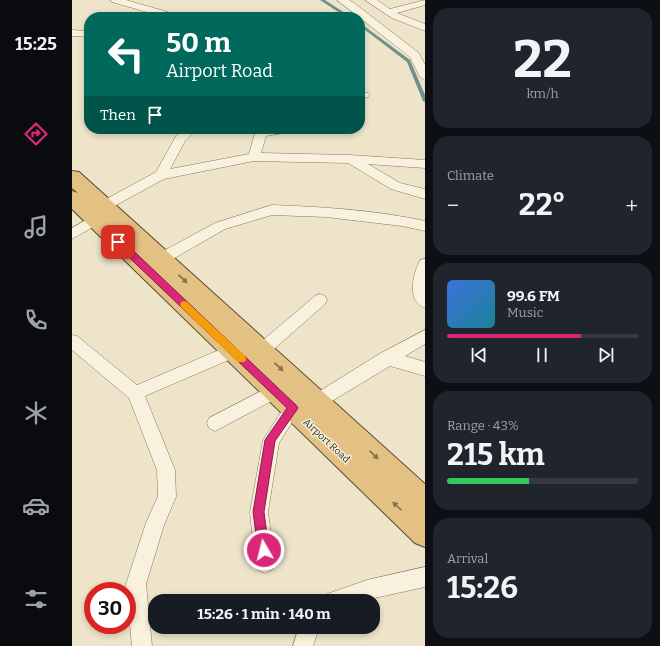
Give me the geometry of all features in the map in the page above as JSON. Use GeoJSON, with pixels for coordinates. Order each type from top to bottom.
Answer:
{"type":"FeatureCollection","features":[{"type":"Feature","properties":{"kind":"highway","name":"Airport Road"},"geometry":{"type":"LineString","coordinates":[[72,176],[99,213],[233,351],[425,533]]}},
{"type":"Feature","properties":{"kind":"highway","name":"Airport Road"},"geometry":{"type":"LineString","coordinates":[[72,198],[99,213],[161,259],[425,502]]}},
{"type":"Feature","properties":{"kind":"street"},"geometry":{"type":"LineString","coordinates":[[115,0],[157,12]]}},
{"type":"Feature","properties":{"kind":"street"},"geometry":{"type":"LineString","coordinates":[[342,0],[359,12]]}},
{"type":"Feature","properties":{"kind":"street"},"geometry":{"type":"LineString","coordinates":[[370,0],[389,12],[425,28]]}},
{"type":"Feature","properties":{"kind":"street"},"geometry":{"type":"LineString","coordinates":[[389,12],[425,2]]}},
{"type":"Feature","properties":{"kind":"street"},"geometry":{"type":"LineString","coordinates":[[365,17],[415,55],[425,77]]}},
{"type":"Feature","properties":{"kind":"street"},"geometry":{"type":"LineString","coordinates":[[72,33],[84,34]]}},
{"type":"Feature","properties":{"kind":"street"},"geometry":{"type":"LineString","coordinates":[[161,175],[180,139],[186,134]]}},
{"type":"Feature","properties":{"kind":"street"},"geometry":{"type":"LineString","coordinates":[[254,157],[259,134]]}},
{"type":"Feature","properties":{"kind":"street"},"geometry":{"type":"LineString","coordinates":[[72,234],[99,213],[161,175],[254,157],[350,159],[425,164]]}},
{"type":"Feature","properties":{"kind":"street"},"geometry":{"type":"LineString","coordinates":[[350,159],[400,189],[411,193],[425,194]]}},
{"type":"Feature","properties":{"kind":"street"},"geometry":{"type":"LineString","coordinates":[[161,259],[220,226],[272,210],[326,212],[425,226]]}},
{"type":"Feature","properties":{"kind":"street"},"geometry":{"type":"LineString","coordinates":[[425,264],[419,288],[421,298],[425,302]]}},
{"type":"Feature","properties":{"kind":"street"},"geometry":{"type":"LineString","coordinates":[[261,351],[320,300]]}},
{"type":"Feature","properties":{"kind":"street"},"geometry":{"type":"LineString","coordinates":[[316,402],[425,336]]}},
{"type":"Feature","properties":{"kind":"street"},"geometry":{"type":"LineString","coordinates":[[72,341],[135,393],[166,470],[167,497],[155,523],[136,584],[142,646]]}},
{"type":"Feature","properties":{"kind":"street"},"geometry":{"type":"LineString","coordinates":[[135,393],[233,351]]}},
{"type":"Feature","properties":{"kind":"street"},"geometry":{"type":"LineString","coordinates":[[387,358],[425,370]]}},
{"type":"Feature","properties":{"kind":"street"},"geometry":{"type":"LineString","coordinates":[[215,423],[275,391]]}},
{"type":"Feature","properties":{"kind":"street"},"geometry":{"type":"LineString","coordinates":[[265,563],[259,512],[271,440],[293,408]]}},
{"type":"Feature","properties":{"kind":"street"},"geometry":{"type":"LineString","coordinates":[[352,594],[425,577]]}},
{"type":"Feature","properties":{"kind":"street"},"geometry":{"type":"LineString","coordinates":[[303,646],[306,634]]}},
{"type":"Feature","properties":{"kind":"waterway"},"geometry":{"type":"LineString","coordinates":[[322,0],[341,12]]}},
{"type":"Feature","properties":{"kind":"waterway"},"geometry":{"type":"LineString","coordinates":[[365,28],[409,61],[425,101]]}},
{"type":"Feature","properties":{"kind":"slow traffic"},"geometry":{"type":"LineString","coordinates":[[184,305],[241,359]]}},
{"type":"Feature","properties":{"kind":"route"},"geometry":{"type":"LineString","coordinates":[[118,242],[293,408],[271,440],[259,512],[264,550]]}}]}
